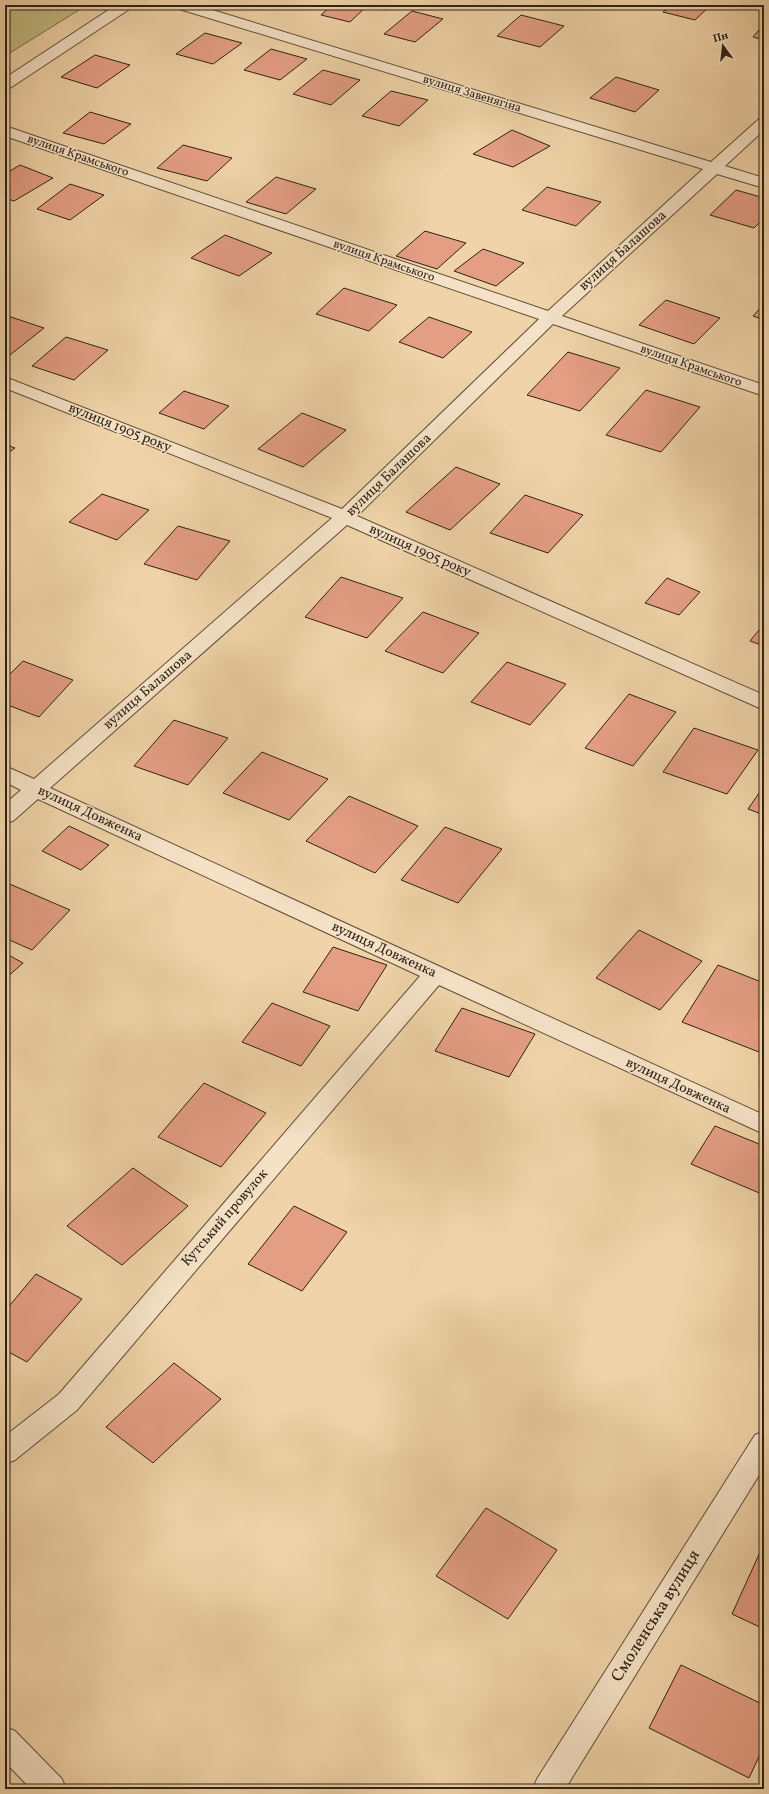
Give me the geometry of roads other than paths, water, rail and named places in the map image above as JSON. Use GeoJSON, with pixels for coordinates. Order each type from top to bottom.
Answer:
{"type":"FeatureCollection","features":[{"type":"Feature","properties":{"kind":"street"},"geometry":{"type":"LineString","coordinates":[[5,85],[126,5]]}},
{"type":"Feature","properties":{"kind":"street","name":"вулиця Завенягіна"},"geometry":{"type":"LineString","coordinates":[[181,5],[764,183]]}},
{"type":"Feature","properties":{"kind":"street","name":"вулиця Балашова"},"geometry":{"type":"LineString","coordinates":[[5,816],[345,518],[550,318],[764,122]]}},
{"type":"Feature","properties":{"kind":"street","name":"вулиця Крамського"},"geometry":{"type":"LineString","coordinates":[[5,131],[764,391]]}},
{"type":"Feature","properties":{"kind":"street","name":"вулиця 1905 року"},"geometry":{"type":"LineString","coordinates":[[5,382],[345,518],[764,702]]}},
{"type":"Feature","properties":{"kind":"street","name":"вулиця Довженка"},"geometry":{"type":"LineString","coordinates":[[5,773],[35,789],[764,1125]]}},
{"type":"Feature","properties":{"kind":"street","name":"Кутський провулок"},"geometry":{"type":"LineString","coordinates":[[5,1452],[68,1402],[435,974]]}},
{"type":"Feature","properties":{"kind":"street","name":"Смоленська вулиця"},"geometry":{"type":"LineString","coordinates":[[548,1789],[764,1443]]}},
{"type":"Feature","properties":{"kind":"street"},"geometry":{"type":"LineString","coordinates":[[5,1741],[51,1789]]}}]}
